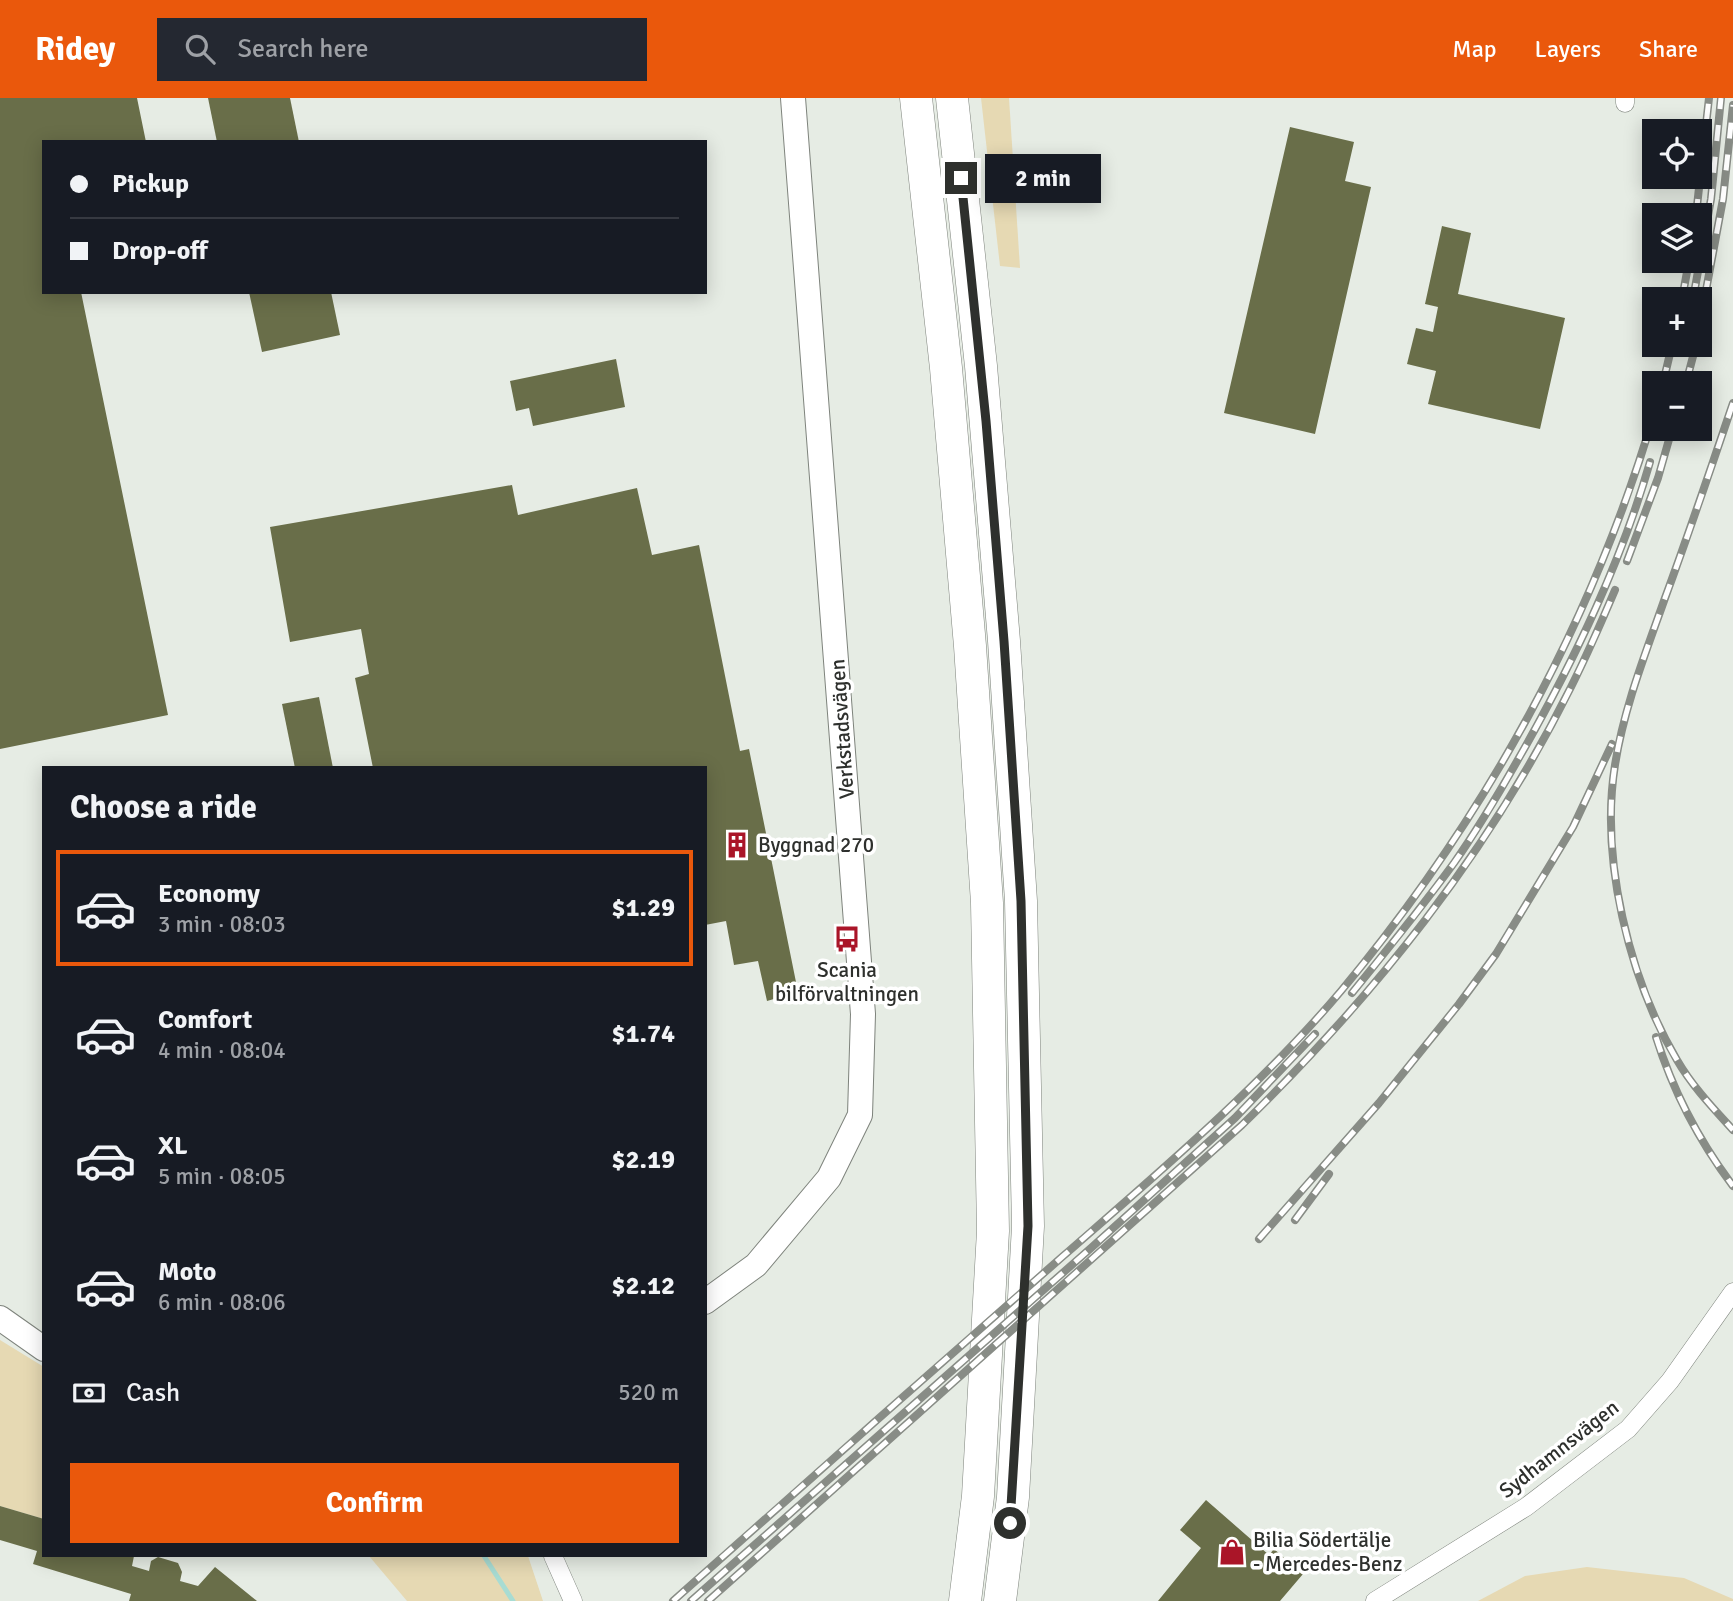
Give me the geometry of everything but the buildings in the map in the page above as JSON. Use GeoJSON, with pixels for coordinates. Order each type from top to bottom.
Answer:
{"type":"FeatureCollection","features":[{"type":"Feature","properties":{"kind":"highway"},"geometry":{"type":"LineString","coordinates":[[916,98],[946,368],[970,646],[987,902],[993,1231],[978,1496],[965,1601]]}},
{"type":"Feature","properties":{"kind":"highway"},"geometry":{"type":"LineString","coordinates":[[952,98],[982,380],[1004,641],[1021,901],[1028,1226],[1013,1497],[1000,1601]]}},
{"type":"Feature","properties":{"kind":"main road","name":"Verkstadsvägen"},"geometry":{"type":"LineString","coordinates":[[707,1301],[756,1265],[829,1178],[860,1115],[863,1014],[793,98]]}},
{"type":"Feature","properties":{"kind":"main road"},"geometry":{"type":"LineString","coordinates":[[0,1318],[42,1348]]}},
{"type":"Feature","properties":{"kind":"street","name":"Sydhamnsvägen"},"geometry":{"type":"LineString","coordinates":[[1375,1601],[1526,1507],[1628,1429],[1670,1381],[1733,1292]]}},
{"type":"Feature","properties":{"kind":"street"},"geometry":{"type":"LineString","coordinates":[[553,1557],[573,1601]]}},
{"type":"Feature","properties":{"kind":"shaded area"},"geometry":{"type":"Polygon","coordinates":[[[981,98],[1009,98],[1020,268],[1000,266],[981,98]]]}},
{"type":"Feature","properties":{"kind":"shaded area"},"geometry":{"type":"Polygon","coordinates":[[[0,1340],[42,1366],[42,1518],[0,1506],[0,1340]]]}},
{"type":"Feature","properties":{"kind":"shaded area"},"geometry":{"type":"Polygon","coordinates":[[[370,1557],[528,1557],[543,1601],[407,1601],[370,1557]]]}},
{"type":"Feature","properties":{"kind":"shaded area"},"geometry":{"type":"Polygon","coordinates":[[[1587,1567],[1684,1578],[1733,1601],[1478,1601],[1525,1576],[1587,1567]]]}},
{"type":"Feature","properties":{"kind":"waterway"},"geometry":{"type":"LineString","coordinates":[[485,1557],[513,1601]]}},
{"type":"Feature","properties":{"kind":"railway"},"geometry":{"type":"LineString","coordinates":[[1697,203],[1709,98]]}},
{"type":"Feature","properties":{"kind":"railway"},"geometry":{"type":"LineString","coordinates":[[1695,287],[1711,199],[1721,98]]}},
{"type":"Feature","properties":{"kind":"railway"},"geometry":{"type":"LineString","coordinates":[[1707,287],[1723,199],[1733,105]]}},
{"type":"Feature","properties":{"kind":"railway"},"geometry":{"type":"LineString","coordinates":[[1684,287],[1687,273]]}},
{"type":"Feature","properties":{"kind":"railway"},"geometry":{"type":"LineString","coordinates":[[1666,371],[1669,357]]}},
{"type":"Feature","properties":{"kind":"railway"},"geometry":{"type":"LineString","coordinates":[[1689,371],[1693,357]]}},
{"type":"Feature","properties":{"kind":"railway"},"geometry":{"type":"LineString","coordinates":[[1733,403],[1630,701],[1619,743],[1611,801],[1615,878],[1632,956],[1645,993],[1683,1070],[1733,1130]]}},
{"type":"Feature","properties":{"kind":"railway"},"geometry":{"type":"LineString","coordinates":[[673,1601],[1207,1129],[1277,1061],[1341,991],[1393,926],[1441,859],[1486,790],[1527,718],[1565,645],[1598,570],[1645,441]]}},
{"type":"Feature","properties":{"kind":"railway"},"geometry":{"type":"LineString","coordinates":[[1627,561],[1658,478],[1669,441]]}},
{"type":"Feature","properties":{"kind":"railway"},"geometry":{"type":"LineString","coordinates":[[1352,993],[1454,863],[1524,749],[1561,680],[1611,573],[1650,462]]}},
{"type":"Feature","properties":{"kind":"railway"},"geometry":{"type":"LineString","coordinates":[[708,1601],[1242,1125],[1338,1025],[1425,920],[1503,808],[1571,687],[1615,590]]}},
{"type":"Feature","properties":{"kind":"railway"},"geometry":{"type":"LineString","coordinates":[[1259,1239],[1379,1103],[1496,954],[1573,827],[1612,744]]}},
{"type":"Feature","properties":{"kind":"railway"},"geometry":{"type":"LineString","coordinates":[[691,1601],[1235,1118],[1315,1034]]}},
{"type":"Feature","properties":{"kind":"railway"},"geometry":{"type":"LineString","coordinates":[[1656,1037],[1670,1077],[1688,1115],[1733,1186]]}},
{"type":"Feature","properties":{"kind":"railway"},"geometry":{"type":"LineString","coordinates":[[1295,1220],[1329,1174]]}},
{"type":"Feature","properties":{"kind":"place","name":"Byggnad 270"},"geometry":{"type":"Point","coordinates":[737,845]}},
{"type":"Feature","properties":{"kind":"place","name":"Scania bilförvaltningen"},"geometry":{"type":"Point","coordinates":[847,939]}},
{"type":"Feature","properties":{"kind":"place","name":"Bilia Södertälje - Mercedes-Benz"},"geometry":{"type":"Point","coordinates":[1232,1552]}},
{"type":"Feature","properties":{"kind":"route"},"geometry":{"type":"LineString","coordinates":[[961,178],[986,421],[1021,901],[1028,1226],[1010,1523]]}}]}
